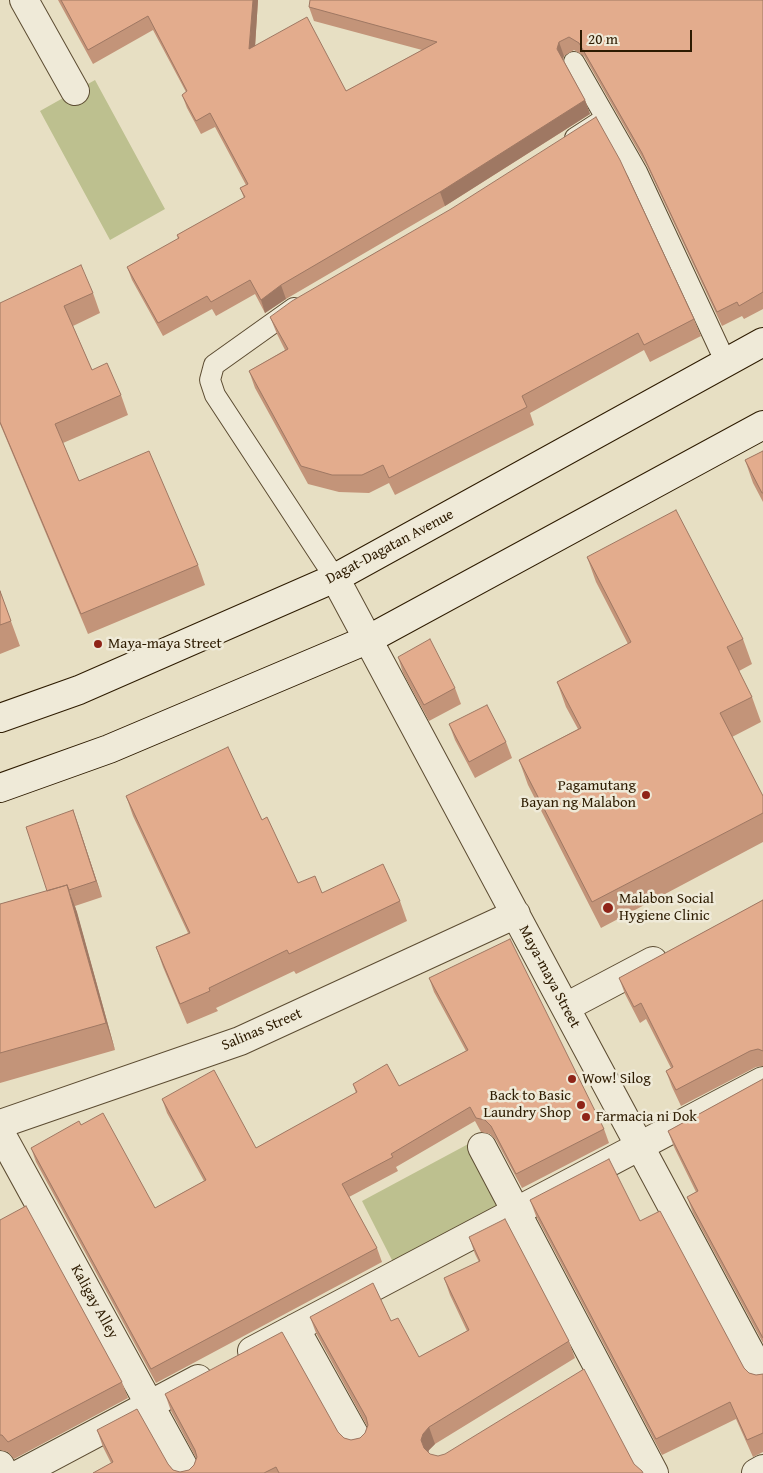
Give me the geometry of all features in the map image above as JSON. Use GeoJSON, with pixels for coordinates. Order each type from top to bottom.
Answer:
{"type":"FeatureCollection","features":[{"type":"Feature","properties":{"kind":"street"},"geometry":{"type":"LineString","coordinates":[[24,0],[75,92]]}},
{"type":"Feature","properties":{"kind":"street","name":"Dagat-Dagatan Avenue"},"geometry":{"type":"LineString","coordinates":[[0,718],[79,690],[335,578],[763,342]]}},
{"type":"Feature","properties":{"kind":"street"},"geometry":{"type":"LineString","coordinates":[[0,788],[108,749],[369,639],[763,425]]}},
{"type":"Feature","properties":{"kind":"street","name":"Maya-maya Street"},"geometry":{"type":"LineString","coordinates":[[335,578],[763,1376]]}},
{"type":"Feature","properties":{"kind":"street","name":"Salinas Street"},"geometry":{"type":"LineString","coordinates":[[0,1124],[240,1042],[516,914]]}},
{"type":"Feature","properties":{"kind":"street"},"geometry":{"type":"LineString","coordinates":[[566,1007],[677,948]]}},
{"type":"Feature","properties":{"kind":"street"},"geometry":{"type":"LineString","coordinates":[[21,1473],[514,1210],[763,1081]]}},
{"type":"Feature","properties":{"kind":"street","name":"Kaligay Alley"},"geometry":{"type":"LineString","coordinates":[[0,1132],[187,1473]]}},
{"type":"Feature","properties":{"kind":"street"},"geometry":{"type":"LineString","coordinates":[[482,1146],[514,1210],[587,1369],[654,1473]]}},
{"type":"Feature","properties":{"kind":"street"},"geometry":{"type":"LineString","coordinates":[[295,1328],[358,1441]]}},
{"type":"Feature","properties":{"kind":"street"},"geometry":{"type":"LineString","coordinates":[[0,1465],[4,1473]]}},
{"type":"Feature","properties":{"kind":"street"},"geometry":{"type":"LineString","coordinates":[[756,1473],[763,1469]]}},
{"type":"Feature","properties":{"kind":"lane"},"geometry":{"type":"LineString","coordinates":[[574,62],[637,172],[726,363]]}},
{"type":"Feature","properties":{"kind":"lane"},"geometry":{"type":"LineString","coordinates":[[557,149],[606,118]]}},
{"type":"Feature","properties":{"kind":"lane"},"geometry":{"type":"LineString","coordinates":[[309,299],[214,365],[210,380],[215,395],[335,578]]}},
{"type":"Feature","properties":{"kind":"green space"},"geometry":{"type":"Polygon","coordinates":[[[95,80],[165,209],[110,240],[40,111],[95,80]]]}},
{"type":"Feature","properties":{"kind":"green space"},"geometry":{"type":"Polygon","coordinates":[[[472,1142],[505,1205],[394,1264],[362,1201],[472,1142]]]}},
{"type":"Feature","properties":{"kind":"building"},"geometry":{"type":"Polygon","coordinates":[[[61,0],[253,0],[249,49],[307,17],[346,91],[437,42],[309,7],[310,0],[763,0],[763,292],[739,306],[737,302],[717,312],[642,153],[579,43],[569,37],[559,42],[557,49],[585,100],[440,192],[281,285],[261,300],[250,280],[211,302],[207,296],[158,323],[127,267],[179,238],[177,235],[245,197],[240,188],[248,184],[210,113],[196,121],[182,95],[187,91],[148,16],[88,50],[61,0]]]}},
{"type":"Feature","properties":{"kind":"building"},"geometry":{"type":"Polygon","coordinates":[[[596,117],[620,160],[694,319],[644,345],[638,333],[522,396],[527,407],[389,478],[383,465],[362,475],[332,475],[301,466],[249,371],[288,349],[270,317],[292,301],[451,209],[596,117]]]}},
{"type":"Feature","properties":{"kind":"building"},"geometry":{"type":"Polygon","coordinates":[[[81,265],[93,293],[64,306],[92,370],[107,363],[121,395],[55,424],[79,481],[149,451],[198,565],[81,614],[0,422],[0,303],[81,265]]]}},
{"type":"Feature","properties":{"kind":"building"},"geometry":{"type":"Polygon","coordinates":[[[763,451],[763,493],[762,493],[745,460],[763,451]]]}},
{"type":"Feature","properties":{"kind":"building"},"geometry":{"type":"Polygon","coordinates":[[[676,510],[743,639],[727,647],[752,697],[720,713],[763,796],[763,813],[592,902],[519,760],[581,728],[557,682],[631,642],[587,557],[676,510]]]}},
{"type":"Feature","properties":{"kind":"building"},"geometry":{"type":"Polygon","coordinates":[[[0,591],[11,621],[0,625],[0,591]]]}},
{"type":"Feature","properties":{"kind":"building"},"geometry":{"type":"Polygon","coordinates":[[[430,639],[455,688],[424,705],[398,657],[430,639]]]}},
{"type":"Feature","properties":{"kind":"building"},"geometry":{"type":"Polygon","coordinates":[[[487,705],[506,742],[469,762],[449,724],[487,705]]]}},
{"type":"Feature","properties":{"kind":"building"},"geometry":{"type":"Polygon","coordinates":[[[228,747],[262,820],[267,817],[298,883],[315,876],[322,893],[383,864],[400,901],[289,954],[287,950],[209,988],[210,991],[180,1004],[156,947],[190,933],[126,796],[228,747]]]}},
{"type":"Feature","properties":{"kind":"building"},"geometry":{"type":"Polygon","coordinates":[[[73,810],[96,881],[69,890],[67,885],[47,891],[26,827],[73,810]]]}},
{"type":"Feature","properties":{"kind":"building"},"geometry":{"type":"Polygon","coordinates":[[[67,885],[106,1023],[0,1053],[0,904],[67,885]]]}},
{"type":"Feature","properties":{"kind":"building"},"geometry":{"type":"Polygon","coordinates":[[[763,900],[763,1051],[758,1049],[750,1051],[676,1090],[666,1071],[673,1067],[641,1003],[634,1007],[619,978],[763,900]]]}},
{"type":"Feature","properties":{"kind":"building"},"geometry":{"type":"Polygon","coordinates":[[[510,939],[604,1129],[516,1174],[491,1126],[485,1120],[476,1118],[470,1107],[391,1154],[393,1157],[342,1184],[377,1248],[151,1369],[31,1148],[79,1121],[81,1125],[103,1113],[155,1208],[206,1180],[162,1099],[214,1070],[256,1148],[357,1092],[353,1084],[387,1064],[399,1086],[468,1050],[429,978],[510,939]]]}},
{"type":"Feature","properties":{"kind":"building"},"geometry":{"type":"Polygon","coordinates":[[[763,1079],[763,1338],[687,1197],[698,1191],[668,1131],[763,1079]]]}},
{"type":"Feature","properties":{"kind":"building"},"geometry":{"type":"Polygon","coordinates":[[[609,1159],[640,1221],[660,1211],[744,1368],[749,1373],[763,1374],[763,1433],[747,1440],[730,1402],[656,1439],[530,1200],[609,1159]]]}},
{"type":"Feature","properties":{"kind":"building"},"geometry":{"type":"Polygon","coordinates":[[[26,1206],[122,1382],[8,1442],[0,1435],[0,1220],[26,1206]]]}},
{"type":"Feature","properties":{"kind":"building"},"geometry":{"type":"Polygon","coordinates":[[[505,1219],[569,1341],[429,1427],[421,1440],[424,1448],[430,1454],[438,1456],[445,1454],[584,1369],[634,1464],[643,1473],[279,1473],[276,1467],[264,1473],[93,1473],[113,1462],[97,1430],[137,1409],[173,1470],[180,1472],[189,1470],[194,1465],[197,1457],[195,1450],[165,1394],[282,1332],[338,1432],[344,1438],[351,1440],[360,1438],[365,1433],[368,1425],[366,1417],[310,1317],[373,1283],[391,1321],[398,1318],[419,1357],[469,1330],[444,1278],[480,1261],[469,1237],[505,1219]]]}},
{"type":"Feature","properties":{"kind":"place","name":"Maya-maya Street"},"geometry":{"type":"Point","coordinates":[98,644]}},
{"type":"Feature","properties":{"kind":"place","name":"Pagamutang Bayan ng Malabon"},"geometry":{"type":"Point","coordinates":[646,795]}},
{"type":"Feature","properties":{"kind":"place","name":"Malabon Social Hygiene Clinic"},"geometry":{"type":"Point","coordinates":[608,908]}},
{"type":"Feature","properties":{"kind":"place","name":"Wow! Silog"},"geometry":{"type":"Point","coordinates":[572,1079]}},
{"type":"Feature","properties":{"kind":"place","name":"Back to Basic Laundry Shop"},"geometry":{"type":"Point","coordinates":[581,1105]}},
{"type":"Feature","properties":{"kind":"place","name":"Farmacia ni Dok"},"geometry":{"type":"Point","coordinates":[586,1117]}}]}
